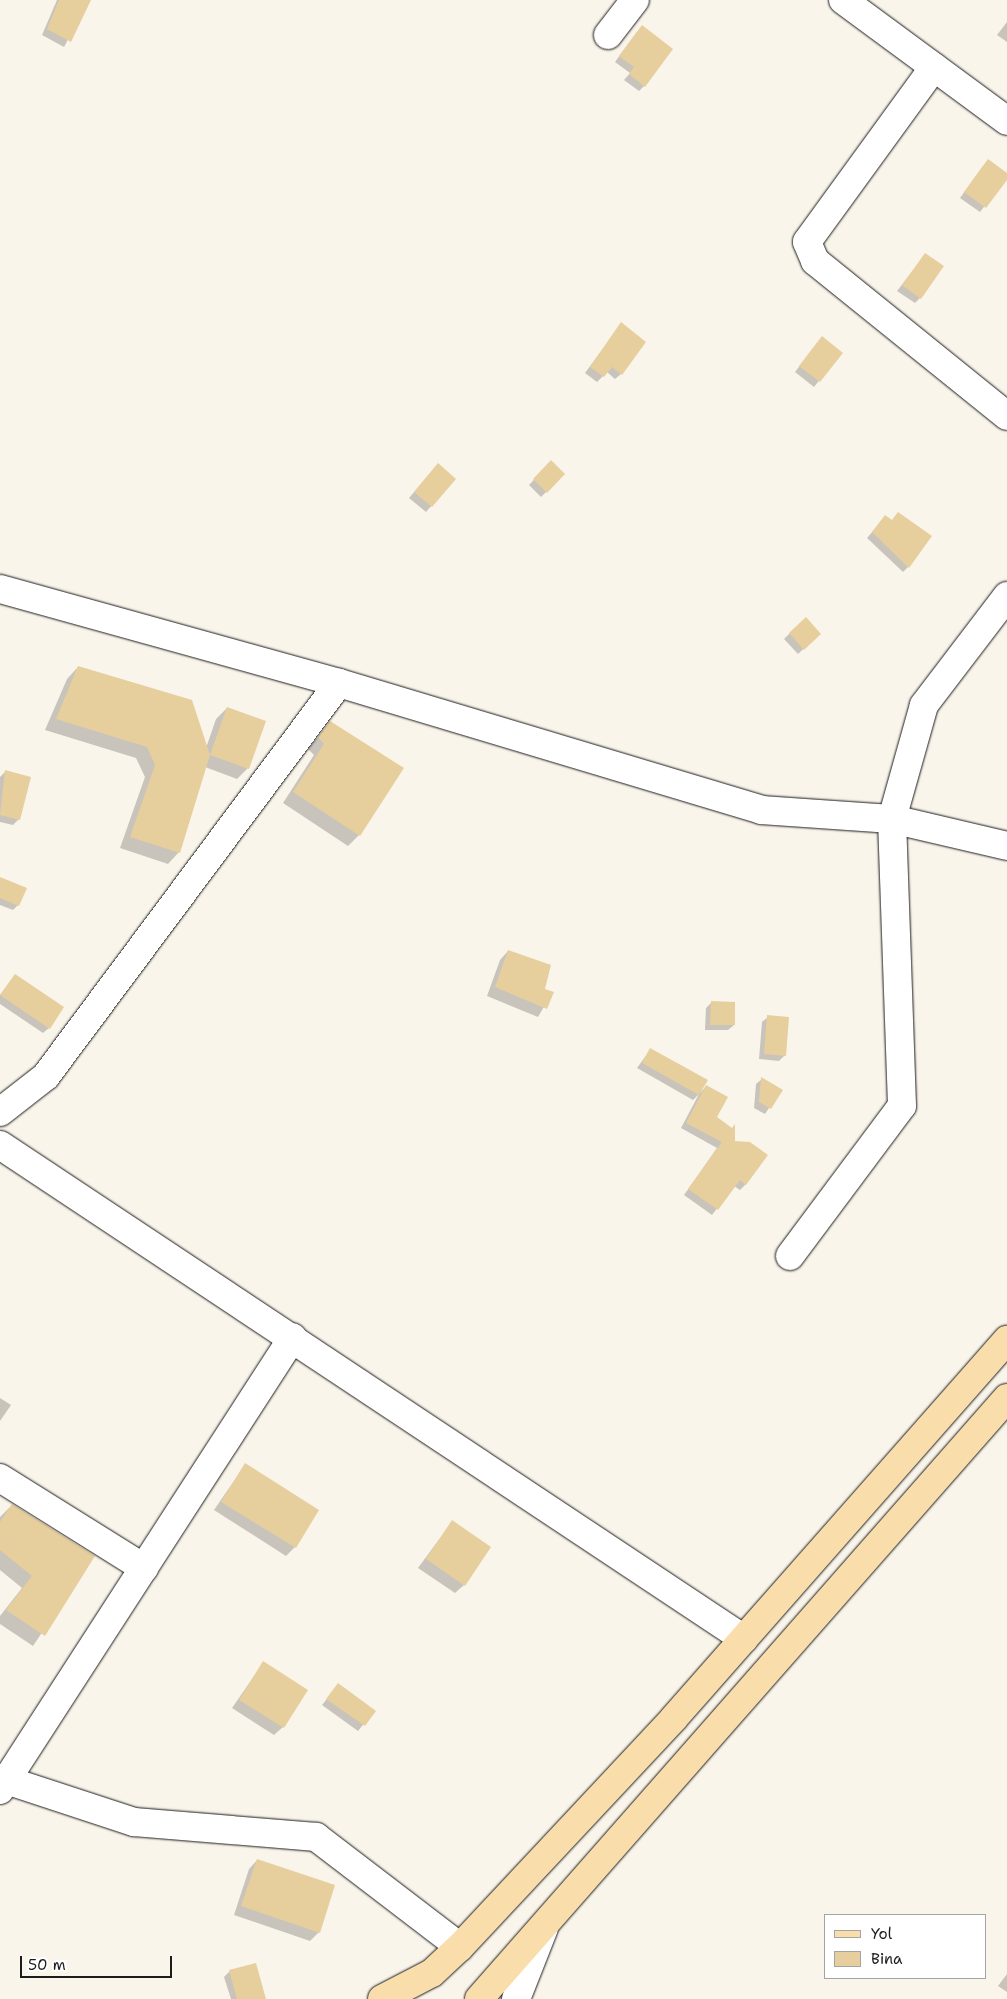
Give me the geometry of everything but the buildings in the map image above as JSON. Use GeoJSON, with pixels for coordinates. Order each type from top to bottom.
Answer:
{"type":"FeatureCollection","features":[{"type":"Feature","properties":{"kind":"main road"},"geometry":{"type":"LineString","coordinates":[[382,1999],[432,1973],[460,1947],[744,1639],[1007,1340]]}},
{"type":"Feature","properties":{"kind":"main road"},"geometry":{"type":"LineString","coordinates":[[479,1999],[1007,1398]]}},
{"type":"Feature","properties":{"kind":"street"},"geometry":{"type":"LineString","coordinates":[[608,35],[635,0]]}},
{"type":"Feature","properties":{"kind":"street"},"geometry":{"type":"LineString","coordinates":[[843,0],[1007,121]]}},
{"type":"Feature","properties":{"kind":"street"},"geometry":{"type":"LineString","coordinates":[[934,67],[807,242],[815,261],[1007,416]]}},
{"type":"Feature","properties":{"kind":"street"},"geometry":{"type":"LineString","coordinates":[[0,589],[339,683],[761,810],[892,819],[1007,846]]}},
{"type":"Feature","properties":{"kind":"street"},"geometry":{"type":"LineString","coordinates":[[790,1256],[902,1106],[892,819],[924,705],[1007,596]]}},
{"type":"Feature","properties":{"kind":"street"},"geometry":{"type":"LineString","coordinates":[[0,1112],[46,1076],[339,683]]}},
{"type":"Feature","properties":{"kind":"street"},"geometry":{"type":"LineString","coordinates":[[0,1145],[293,1337],[744,1639]]}},
{"type":"Feature","properties":{"kind":"street"},"geometry":{"type":"LineString","coordinates":[[293,1337],[3,1785],[134,1822],[316,1837],[460,1947]]}},
{"type":"Feature","properties":{"kind":"street"},"geometry":{"type":"LineString","coordinates":[[0,1478],[144,1568]]}},
{"type":"Feature","properties":{"kind":"street"},"geometry":{"type":"LineString","coordinates":[[516,1999],[546,1923]]}}]}
